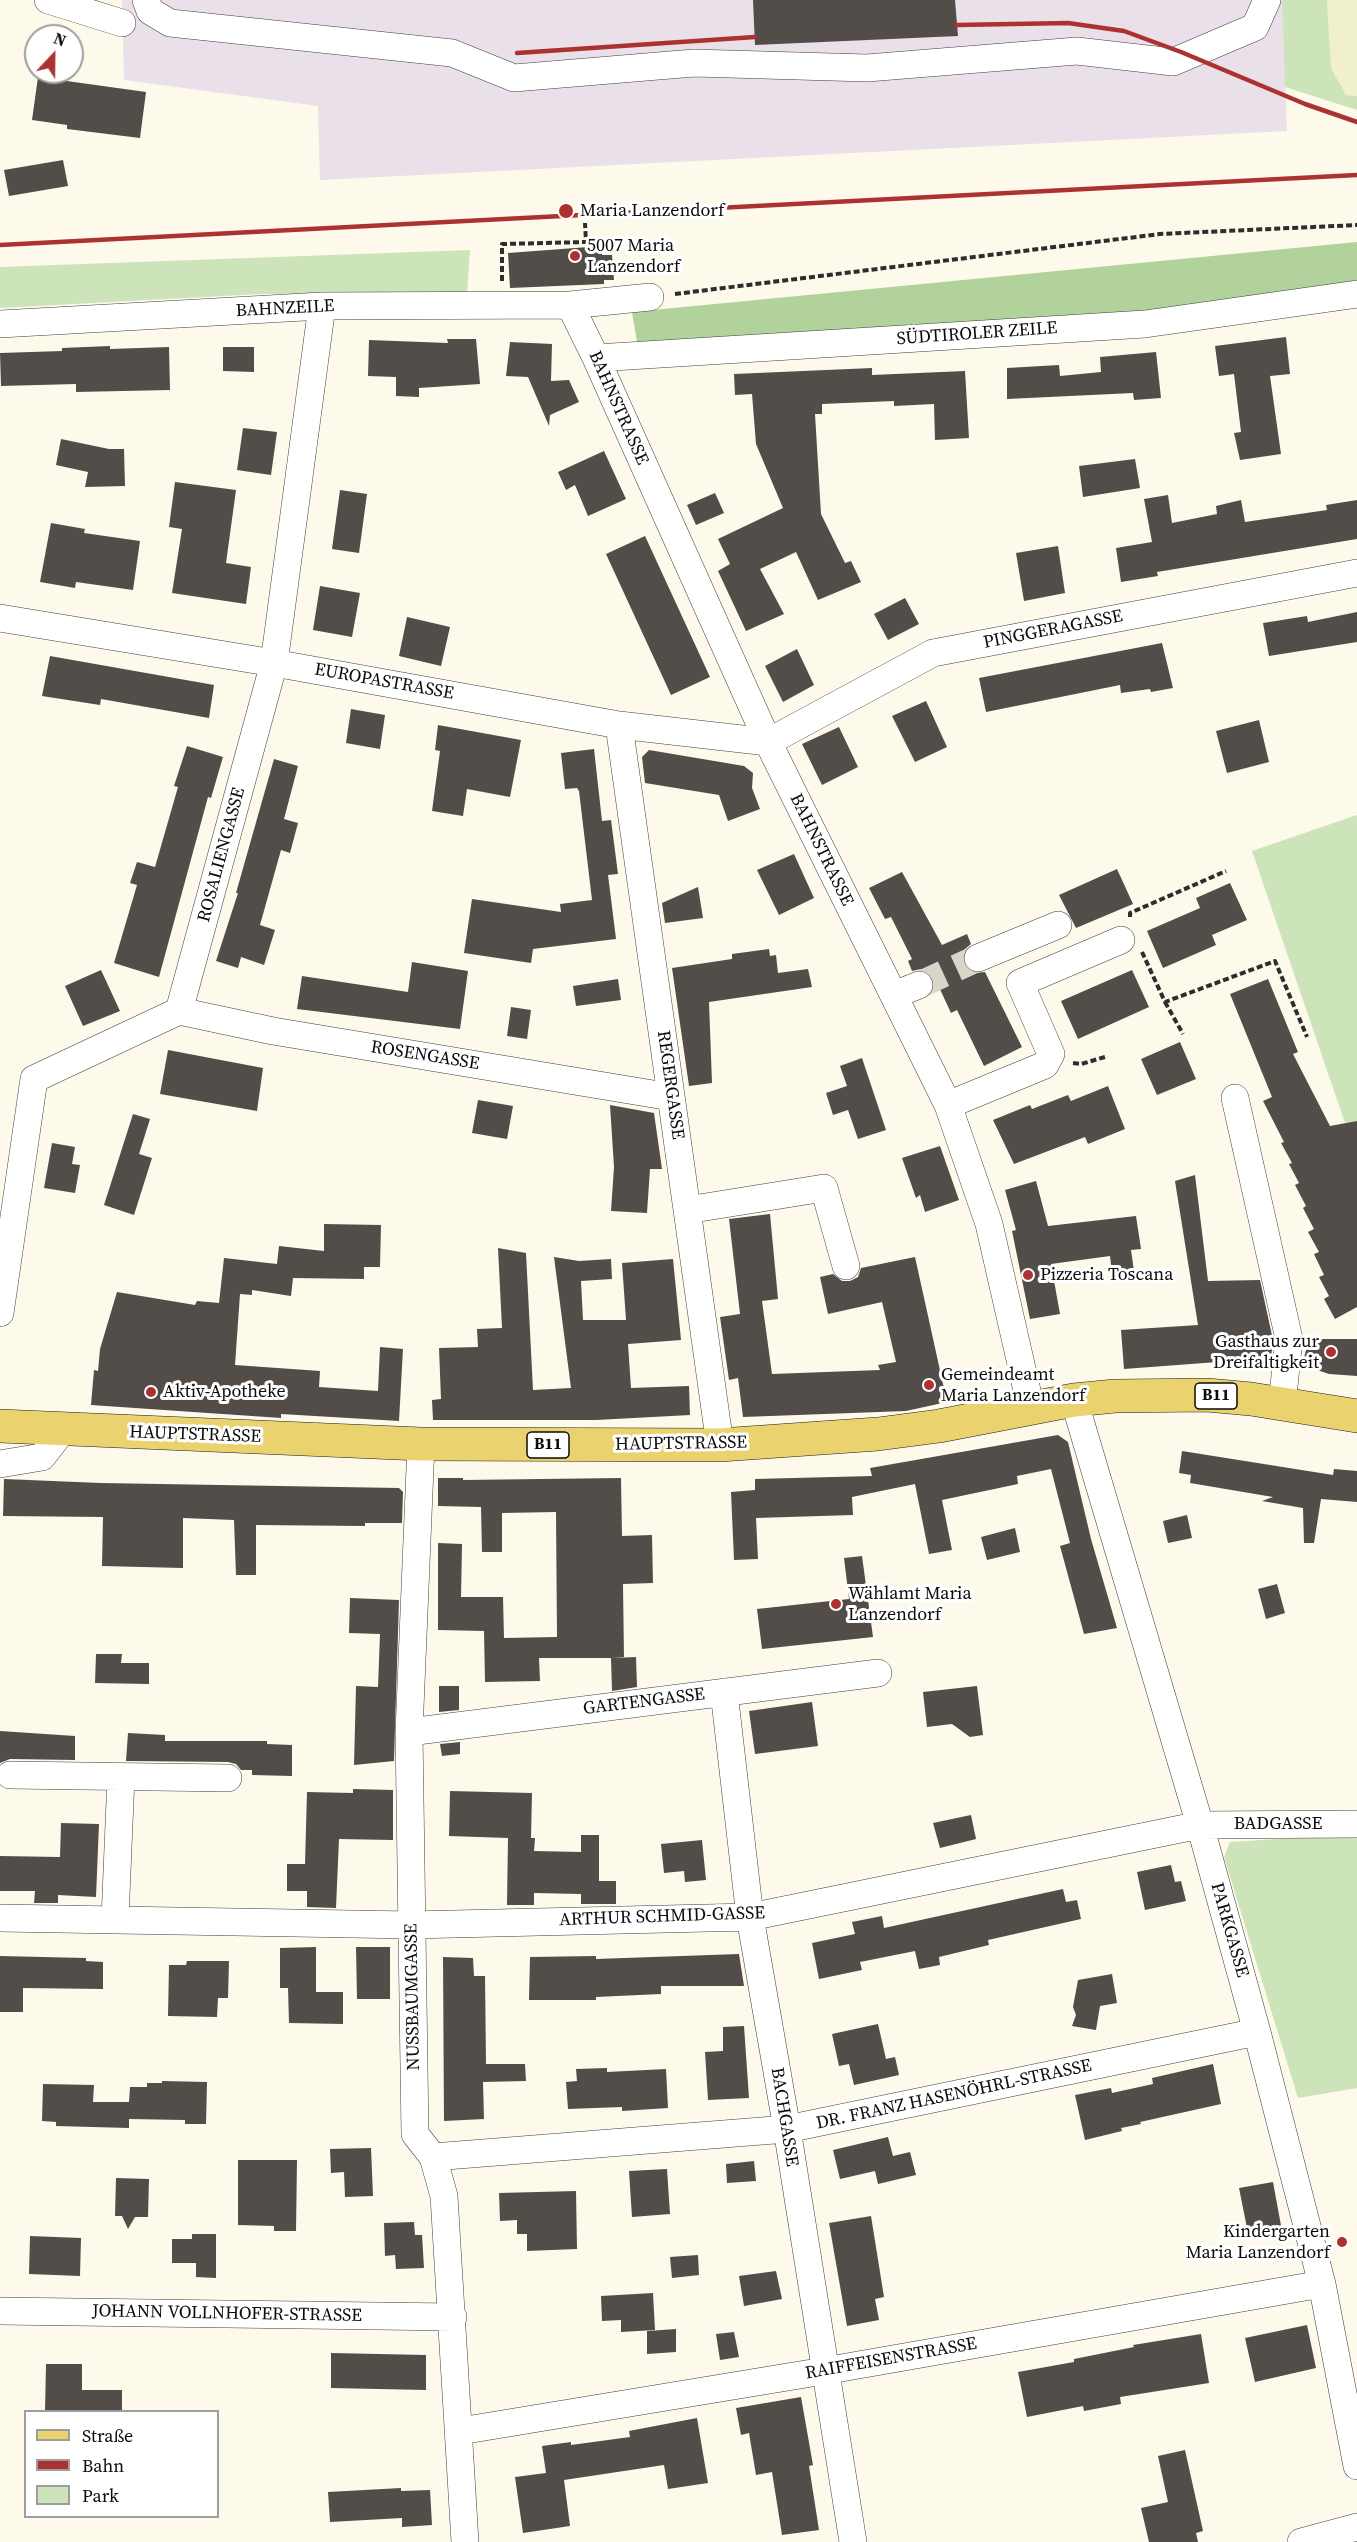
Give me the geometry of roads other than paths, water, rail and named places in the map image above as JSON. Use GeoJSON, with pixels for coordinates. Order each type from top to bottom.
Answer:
{"type":"FeatureCollection","features":[{"type":"Feature","properties":{"kind":"main road","name":"HAUPTSTRASSE"},"geometry":{"type":"LineString","coordinates":[[0,1426],[421,1444],[720,1445],[878,1434],[939,1426],[1074,1400],[1115,1396],[1207,1395],[1357,1416]]}},
{"type":"Feature","properties":{"kind":"street"},"geometry":{"type":"LineString","coordinates":[[48,0],[123,23]]}},
{"type":"Feature","properties":{"kind":"street"},"geometry":{"type":"LineString","coordinates":[[146,0],[150,11],[170,23],[452,53],[514,78],[694,63],[867,68],[1077,51],[1173,62],[1255,27],[1268,0]]}},
{"type":"Feature","properties":{"kind":"street","name":"SÜDTIROLER ZEILE"},"geometry":{"type":"LineString","coordinates":[[596,358],[1144,324],[1357,294]]}},
{"type":"Feature","properties":{"kind":"street","name":"BAHNZEILE"},"geometry":{"type":"LineString","coordinates":[[0,324],[322,306],[570,305],[650,297]]}},
{"type":"Feature","properties":{"kind":"street","name":"BAHNSTRASSE"},"geometry":{"type":"LineString","coordinates":[[570,305],[596,358],[768,742],[948,1105],[989,1224],[1031,1408]]}},
{"type":"Feature","properties":{"kind":"street","name":"ROSALIENGASSE"},"geometry":{"type":"LineString","coordinates":[[179,1011],[274,663],[322,306]]}},
{"type":"Feature","properties":{"kind":"street","name":"PINGGERAGASSE"},"geometry":{"type":"LineString","coordinates":[[768,742],[933,653],[1357,573]]}},
{"type":"Feature","properties":{"kind":"street","name":"EUROPASTRASSE"},"geometry":{"type":"LineString","coordinates":[[0,618],[274,663],[619,725],[768,742]]}},
{"type":"Feature","properties":{"kind":"street","name":"REGERGASSE"},"geometry":{"type":"LineString","coordinates":[[619,725],[720,1445]]}},
{"type":"Feature","properties":{"kind":"street"},"geometry":{"type":"LineString","coordinates":[[978,958],[1058,925]]}},
{"type":"Feature","properties":{"kind":"street"},"geometry":{"type":"LineString","coordinates":[[948,1105],[1046,1065],[1051,1054],[1020,983],[1127,936]]}},
{"type":"Feature","properties":{"kind":"street"},"geometry":{"type":"LineString","coordinates":[[894,995],[919,985]]}},
{"type":"Feature","properties":{"kind":"street"},"geometry":{"type":"LineString","coordinates":[[0,1313],[34,1079],[179,1011]]}},
{"type":"Feature","properties":{"kind":"street","name":"ROSENGASSE"},"geometry":{"type":"LineString","coordinates":[[179,1011],[273,1031],[671,1097]]}},
{"type":"Feature","properties":{"kind":"street"},"geometry":{"type":"LineString","coordinates":[[1235,1098],[1289,1339],[1282,1404]]}},
{"type":"Feature","properties":{"kind":"street"},"geometry":{"type":"LineString","coordinates":[[687,1210],[824,1188],[846,1266]]}},
{"type":"Feature","properties":{"kind":"street","name":"PARKGASSE"},"geometry":{"type":"LineString","coordinates":[[1074,1400],[1200,1825],[1257,2032],[1322,2284],[1357,2466]]}},
{"type":"Feature","properties":{"kind":"street"},"geometry":{"type":"LineString","coordinates":[[0,1464],[42,1457],[63,1430]]}},
{"type":"Feature","properties":{"kind":"street","name":"NUSSBAUMGASSE"},"geometry":{"type":"LineString","coordinates":[[421,1444],[409,1732],[416,2134],[433,2157],[444,2196],[465,2542]]}},
{"type":"Feature","properties":{"kind":"street","name":"GARTENGASSE"},"geometry":{"type":"LineString","coordinates":[[409,1732],[878,1673]]}},
{"type":"Feature","properties":{"kind":"street","name":"BACHGASSE"},"geometry":{"type":"LineString","coordinates":[[724,1692],[750,1917],[787,2129],[853,2542]]}},
{"type":"Feature","properties":{"kind":"street"},"geometry":{"type":"LineString","coordinates":[[10,1774],[121,1778],[228,1778]]}},
{"type":"Feature","properties":{"kind":"street"},"geometry":{"type":"LineString","coordinates":[[115,1919],[121,1778]]}},
{"type":"Feature","properties":{"kind":"street","name":"BADGASSE"},"geometry":{"type":"LineString","coordinates":[[1200,1825],[1357,1824]]}},
{"type":"Feature","properties":{"kind":"street","name":"ARTHUR SCHMID-GASSE"},"geometry":{"type":"LineString","coordinates":[[0,1918],[411,1925],[750,1917],[1200,1825]]}},
{"type":"Feature","properties":{"kind":"street","name":"DR. FRANZ HASENÖHRL-STRASSE"},"geometry":{"type":"LineString","coordinates":[[433,2157],[787,2129],[1257,2032]]}},
{"type":"Feature","properties":{"kind":"street","name":"RAIFFEISENSTRASSE"},"geometry":{"type":"LineString","coordinates":[[460,2431],[1322,2284]]}},
{"type":"Feature","properties":{"kind":"street","name":"JOHANN VOLLNHOFER-STRASSE"},"geometry":{"type":"LineString","coordinates":[[0,2311],[453,2318]]}},
{"type":"Feature","properties":{"kind":"street"},"geometry":{"type":"LineString","coordinates":[[1301,2542],[1357,2527]]}},
{"type":"Feature","properties":{"kind":"tunnel"},"geometry":{"type":"LineString","coordinates":[[919,985],[978,958]]}},
{"type":"Feature","properties":{"kind":"railway"},"geometry":{"type":"LineString","coordinates":[[957,25],[1068,23],[1124,31],[1181,52],[1305,104],[1357,122]]}},
{"type":"Feature","properties":{"kind":"railway"},"geometry":{"type":"LineString","coordinates":[[517,53],[755,37]]}},
{"type":"Feature","properties":{"kind":"railway"},"geometry":{"type":"LineString","coordinates":[[0,245],[1357,175]]}},
{"type":"Feature","properties":{"kind":"place","name":"Maria Lanzendorf"},"geometry":{"type":"Point","coordinates":[566,211]}},
{"type":"Feature","properties":{"kind":"place","name":"5007 Maria Lanzendorf"},"geometry":{"type":"Point","coordinates":[575,256]}},
{"type":"Feature","properties":{"kind":"place","name":"Pizzeria Toscana"},"geometry":{"type":"Point","coordinates":[1028,1275]}},
{"type":"Feature","properties":{"kind":"place","name":"Gasthaus zur Dreifaltigkeit"},"geometry":{"type":"Point","coordinates":[1331,1352]}},
{"type":"Feature","properties":{"kind":"place","name":"Gemeindeamt Maria Lanzendorf"},"geometry":{"type":"Point","coordinates":[929,1385]}},
{"type":"Feature","properties":{"kind":"place","name":"Aktiv-Apotheke"},"geometry":{"type":"Point","coordinates":[151,1392]}},
{"type":"Feature","properties":{"kind":"place","name":"Wählamt Maria Lanzendorf"},"geometry":{"type":"Point","coordinates":[836,1604]}},
{"type":"Feature","properties":{"kind":"place","name":"Kindergarten Maria Lanzendorf"},"geometry":{"type":"Point","coordinates":[1342,2242]}}]}
